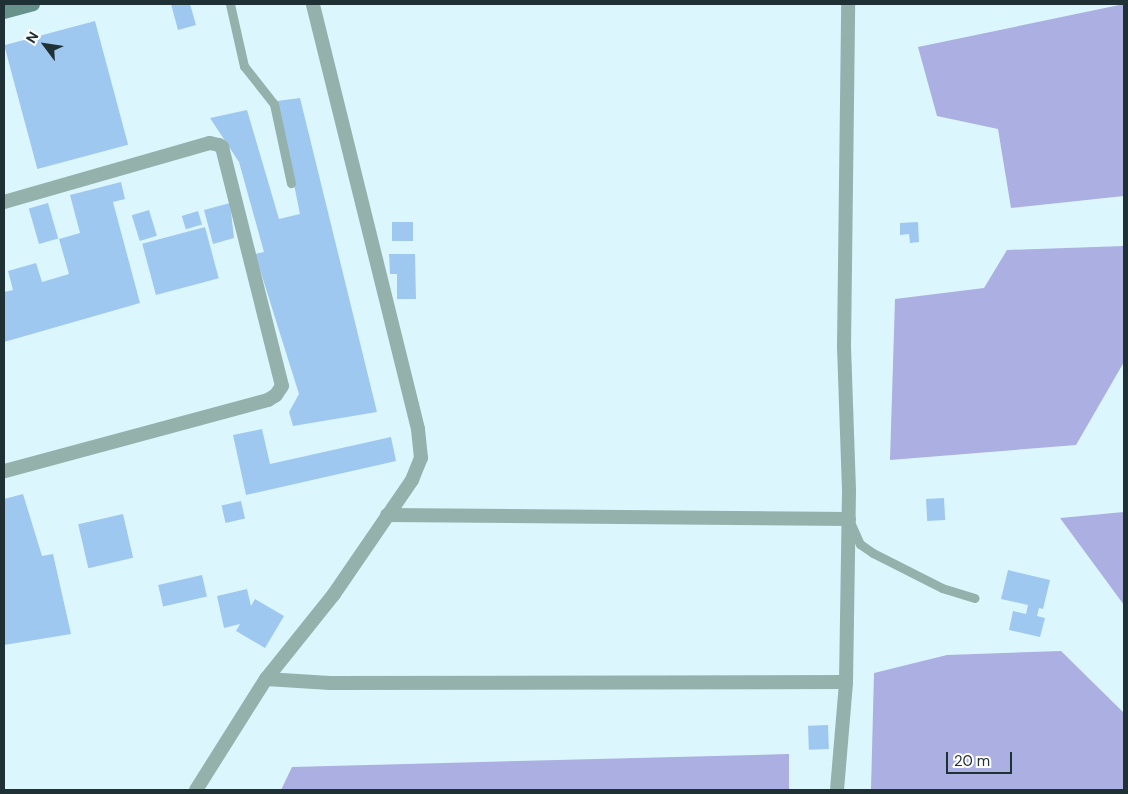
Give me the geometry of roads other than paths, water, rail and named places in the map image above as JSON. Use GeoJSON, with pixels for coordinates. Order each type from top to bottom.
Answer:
{"type":"FeatureCollection","features":[{"type":"Feature","properties":{"kind":"main road"},"geometry":{"type":"LineString","coordinates":[[4,12],[33,4]]}},
{"type":"Feature","properties":{"kind":"street"},"geometry":{"type":"LineString","coordinates":[[196,790],[266,679],[334,594],[412,480],[421,458],[418,428],[313,4]]}},
{"type":"Feature","properties":{"kind":"street"},"geometry":{"type":"LineString","coordinates":[[837,790],[846,682],[849,519],[844,348],[848,4]]}},
{"type":"Feature","properties":{"kind":"street"},"geometry":{"type":"LineString","coordinates":[[4,202],[210,143],[219,144],[222,147],[282,386],[268,400],[4,471]]}},
{"type":"Feature","properties":{"kind":"street"},"geometry":{"type":"LineString","coordinates":[[388,515],[849,519]]}},
{"type":"Feature","properties":{"kind":"street"},"geometry":{"type":"LineString","coordinates":[[266,679],[330,683],[846,682]]}},
{"type":"Feature","properties":{"kind":"lane"},"geometry":{"type":"LineString","coordinates":[[230,4],[244,66],[274,104],[291,183]]}},
{"type":"Feature","properties":{"kind":"lane"},"geometry":{"type":"LineString","coordinates":[[849,519],[860,544],[873,553],[942,588],[976,598]]}},
{"type":"Feature","properties":{"kind":"water"},"geometry":{"type":"Polygon","coordinates":[[[1124,4],[1124,196],[1011,208],[998,129],[937,116],[918,47],[1124,4]]]}},
{"type":"Feature","properties":{"kind":"water"},"geometry":{"type":"Polygon","coordinates":[[[1124,246],[1124,362],[1076,445],[890,460],[895,299],[984,288],[1007,250],[1124,246]]]}},
{"type":"Feature","properties":{"kind":"water"},"geometry":{"type":"Polygon","coordinates":[[[1124,512],[1124,605],[1060,518],[1124,512]]]}},
{"type":"Feature","properties":{"kind":"water"},"geometry":{"type":"Polygon","coordinates":[[[1061,651],[1124,713],[1124,790],[871,790],[874,673],[947,655],[1061,651]]]}},
{"type":"Feature","properties":{"kind":"water"},"geometry":{"type":"Polygon","coordinates":[[[789,754],[789,790],[281,790],[292,767],[789,754]]]}}]}
